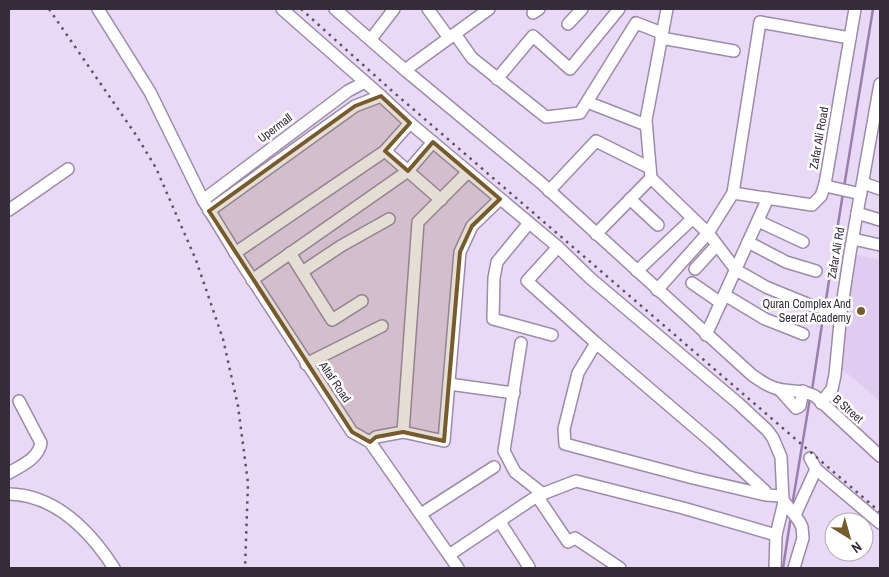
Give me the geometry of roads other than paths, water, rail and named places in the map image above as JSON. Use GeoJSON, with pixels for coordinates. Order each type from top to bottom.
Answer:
{"type":"FeatureCollection","features":[{"type":"Feature","properties":{"kind":"street"},"geometry":{"type":"LineString","coordinates":[[282,9],[410,123],[558,247],[590,278],[767,430],[773,438],[781,457],[788,506],[802,527],[803,538],[794,568]]}},
{"type":"Feature","properties":{"kind":"street"},"geometry":{"type":"LineString","coordinates":[[336,9],[405,70],[549,191],[752,375],[766,384],[779,389],[811,395]]}},
{"type":"Feature","properties":{"kind":"street"},"geometry":{"type":"LineString","coordinates":[[371,38],[394,9]]}},
{"type":"Feature","properties":{"kind":"street"},"geometry":{"type":"LineString","coordinates":[[428,9],[472,58],[546,117],[580,113],[636,23],[662,36],[734,51]]}},
{"type":"Feature","properties":{"kind":"street"},"geometry":{"type":"LineString","coordinates":[[405,70],[452,36],[476,13],[490,9]]}},
{"type":"Feature","properties":{"kind":"street"},"geometry":{"type":"LineString","coordinates":[[568,24],[582,9]]}},
{"type":"Feature","properties":{"kind":"street"},"geometry":{"type":"LineString","coordinates":[[596,234],[630,199],[650,173],[646,120],[667,9]]}},
{"type":"Feature","properties":{"kind":"street","name":"Zafar Ali Road"},"geometry":{"type":"LineString","coordinates":[[828,186],[855,9]]}},
{"type":"Feature","properties":{"kind":"street"},"geometry":{"type":"LineString","coordinates":[[498,78],[533,36],[570,69],[617,10],[634,26]]}},
{"type":"Feature","properties":{"kind":"street","name":"Altaf Road"},"geometry":{"type":"LineString","coordinates":[[104,11],[150,92],[203,200],[252,280],[352,432],[370,442],[458,568]]}},
{"type":"Feature","properties":{"kind":"street"},"geometry":{"type":"LineString","coordinates":[[657,290],[708,233],[733,192],[760,22],[850,38]]}},
{"type":"Feature","properties":{"kind":"street","name":"Upermall"},"geometry":{"type":"LineString","coordinates":[[203,200],[348,91],[365,82]]}},
{"type":"Feature","properties":{"kind":"street"},"geometry":{"type":"LineString","coordinates":[[858,189],[880,84]]}},
{"type":"Feature","properties":{"kind":"street"},"geometry":{"type":"LineString","coordinates":[[209,210],[355,106],[381,96]]}},
{"type":"Feature","properties":{"kind":"street"},"geometry":{"type":"LineString","coordinates":[[587,102],[646,125]]}},
{"type":"Feature","properties":{"kind":"street"},"geometry":{"type":"LineString","coordinates":[[236,253],[385,151],[410,123]]}},
{"type":"Feature","properties":{"kind":"street"},"geometry":{"type":"LineString","coordinates":[[549,191],[596,141],[650,173],[692,219],[708,233],[736,270],[766,288],[810,305],[835,310]]}},
{"type":"Feature","properties":{"kind":"street"},"geometry":{"type":"LineString","coordinates":[[252,280],[408,171],[433,142]]}},
{"type":"Feature","properties":{"kind":"street"},"geometry":{"type":"LineString","coordinates":[[385,151],[441,200]]}},
{"type":"Feature","properties":{"kind":"street"},"geometry":{"type":"LineString","coordinates":[[9,210],[68,169]]}},
{"type":"Feature","properties":{"kind":"street"},"geometry":{"type":"LineString","coordinates":[[403,432],[418,222],[468,172]]}},
{"type":"Feature","properties":{"kind":"street"},"geometry":{"type":"LineString","coordinates":[[733,192],[812,205],[817,202],[828,186],[880,189]]}},
{"type":"Feature","properties":{"kind":"street","name":"Zafar Ali Rd"},"geometry":{"type":"LineString","coordinates":[[779,389],[796,408],[811,395],[829,395],[833,382],[835,310],[857,213],[858,189]]}},
{"type":"Feature","properties":{"kind":"street"},"geometry":{"type":"LineString","coordinates":[[706,335],[768,198]]}},
{"type":"Feature","properties":{"kind":"street"},"geometry":{"type":"LineString","coordinates":[[370,442],[376,437],[403,432],[444,441],[460,252],[472,226],[500,199]]}},
{"type":"Feature","properties":{"kind":"street"},"geometry":{"type":"LineString","coordinates":[[630,199],[658,226]]}},
{"type":"Feature","properties":{"kind":"street"},"geometry":{"type":"LineString","coordinates":[[857,213],[880,220]]}},
{"type":"Feature","properties":{"kind":"street"},"geometry":{"type":"LineString","coordinates":[[302,272],[341,246],[389,219]]}},
{"type":"Feature","properties":{"kind":"street"},"geometry":{"type":"LineString","coordinates":[[637,271],[692,219]]}},
{"type":"Feature","properties":{"kind":"street"},"geometry":{"type":"LineString","coordinates":[[758,222],[803,242]]}},
{"type":"Feature","properties":{"kind":"street"},"geometry":{"type":"LineString","coordinates":[[529,223],[497,262],[494,278],[493,319],[552,335]]}},
{"type":"Feature","properties":{"kind":"street"},"geometry":{"type":"LineString","coordinates":[[852,239],[880,245]]}},
{"type":"Feature","properties":{"kind":"street"},"geometry":{"type":"LineString","coordinates":[[748,242],[786,262],[816,270]]}},
{"type":"Feature","properties":{"kind":"street"},"geometry":{"type":"LineString","coordinates":[[695,269],[717,245]]}},
{"type":"Feature","properties":{"kind":"street"},"geometry":{"type":"LineString","coordinates":[[558,247],[527,281],[713,443],[766,491],[766,495]]}},
{"type":"Feature","properties":{"kind":"street"},"geometry":{"type":"LineString","coordinates":[[290,253],[332,320],[362,301]]}},
{"type":"Feature","properties":{"kind":"street"},"geometry":{"type":"LineString","coordinates":[[692,283],[765,320],[803,334]]}},
{"type":"Feature","properties":{"kind":"street"},"geometry":{"type":"LineString","coordinates":[[306,364],[382,326]]}},
{"type":"Feature","properties":{"kind":"street"},"geometry":{"type":"LineString","coordinates":[[521,343],[504,452],[515,472],[540,495],[568,542],[575,538],[620,568]]}},
{"type":"Feature","properties":{"kind":"street"},"geometry":{"type":"LineString","coordinates":[[596,343],[578,373],[564,429],[565,444],[766,495],[788,506]]}},
{"type":"Feature","properties":{"kind":"street"},"geometry":{"type":"LineString","coordinates":[[449,384],[514,393]]}},
{"type":"Feature","properties":{"kind":"street","name":"B Street"},"geometry":{"type":"LineString","coordinates":[[811,395],[880,456]]}},
{"type":"Feature","properties":{"kind":"street"},"geometry":{"type":"LineString","coordinates":[[9,473],[35,457],[41,443],[18,401]]}},
{"type":"Feature","properties":{"kind":"street"},"geometry":{"type":"LineString","coordinates":[[810,458],[816,469],[880,523]]}},
{"type":"Feature","properties":{"kind":"street"},"geometry":{"type":"LineString","coordinates":[[421,514],[494,467]]}},
{"type":"Feature","properties":{"kind":"street"},"geometry":{"type":"LineString","coordinates":[[775,568],[776,535],[788,506],[816,469]]}},
{"type":"Feature","properties":{"kind":"street"},"geometry":{"type":"LineString","coordinates":[[449,555],[540,495],[576,481],[683,508],[776,535]]}},
{"type":"Feature","properties":{"kind":"street"},"geometry":{"type":"LineString","coordinates":[[9,494],[30,496],[78,522],[91,536],[114,568]]}},
{"type":"Feature","properties":{"kind":"street"},"geometry":{"type":"LineString","coordinates":[[500,522],[529,567]]}},
{"type":"Feature","properties":{"kind":"waterway"},"geometry":{"type":"LineString","coordinates":[[844,187],[873,9]]}},
{"type":"Feature","properties":{"kind":"waterway"},"geometry":{"type":"LineString","coordinates":[[825,306],[843,193]]}},
{"type":"Feature","properties":{"kind":"waterway"},"geometry":{"type":"LineString","coordinates":[[812,390],[824,311]]}},
{"type":"Feature","properties":{"kind":"waterway"},"geometry":{"type":"LineString","coordinates":[[792,506],[810,398]]}},
{"type":"Feature","properties":{"kind":"waterway"},"geometry":{"type":"LineString","coordinates":[[783,568],[791,516]]}},
{"type":"Feature","properties":{"kind":"railway"},"geometry":{"type":"LineString","coordinates":[[49,9],[136,135],[156,168],[196,260],[223,339],[238,406],[248,483],[245,568]]}},
{"type":"Feature","properties":{"kind":"railway"},"geometry":{"type":"LineString","coordinates":[[301,9],[391,90],[880,512]]}},
{"type":"Feature","properties":{"kind":"place","name":"Quran Complex And Seerat Academy"},"geometry":{"type":"Point","coordinates":[861,311]}}]}
